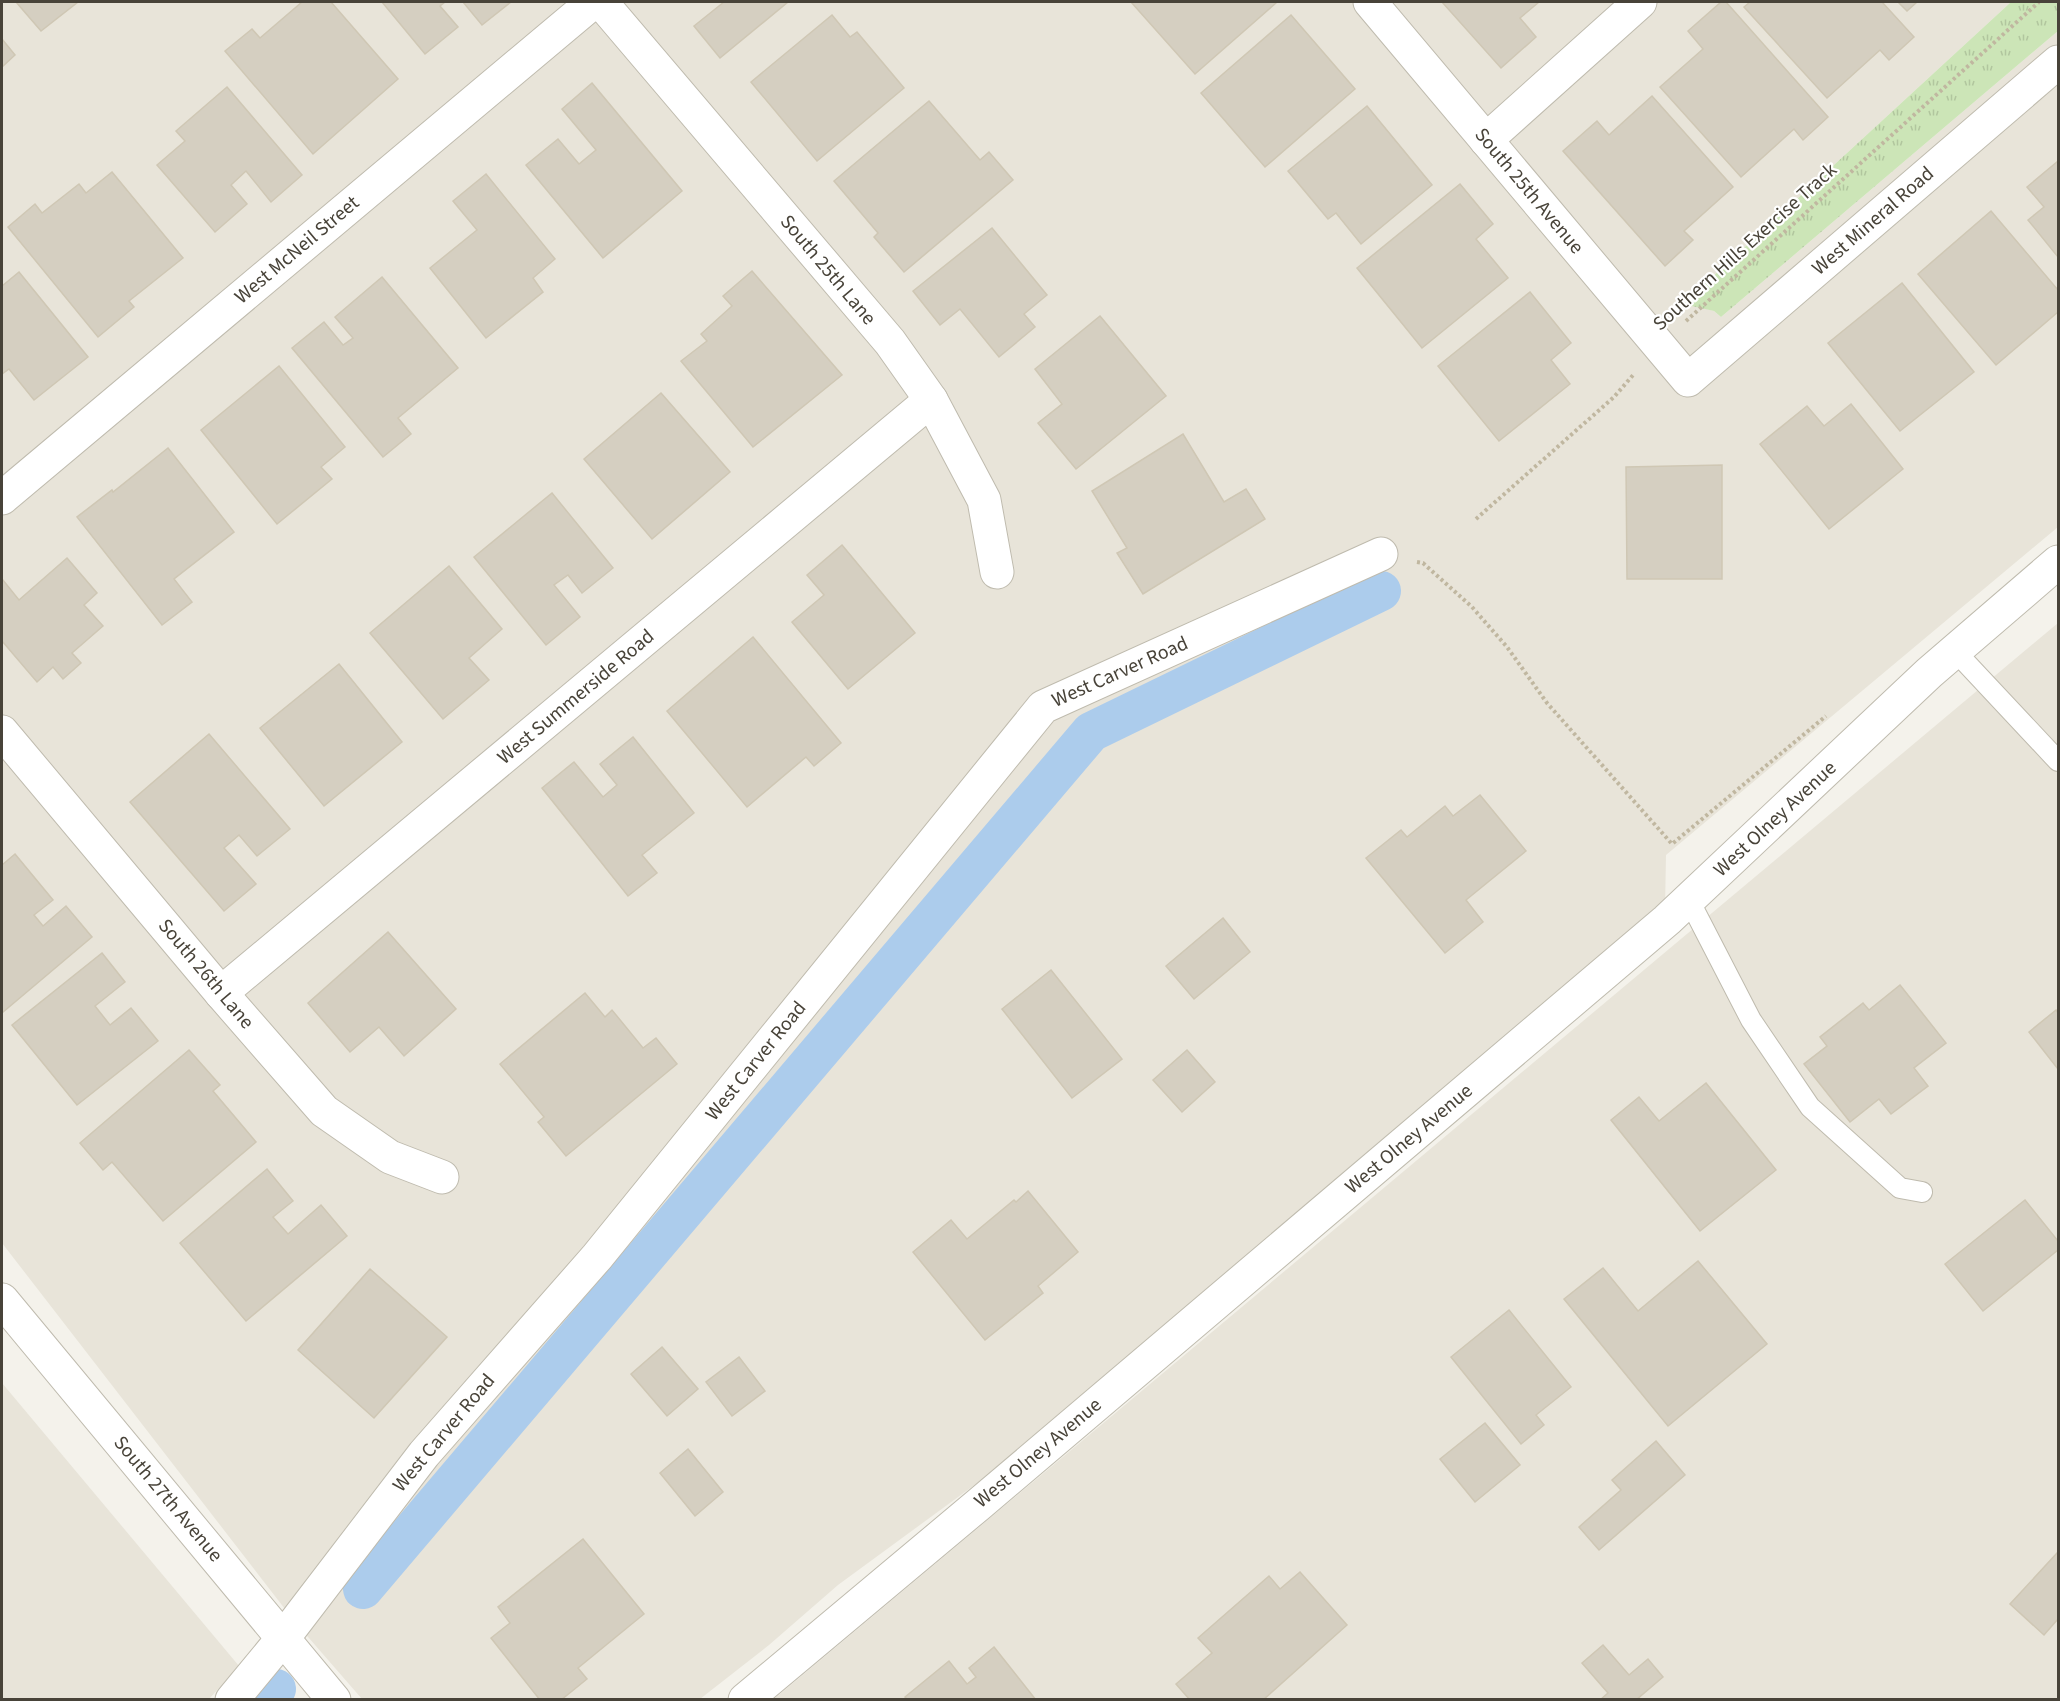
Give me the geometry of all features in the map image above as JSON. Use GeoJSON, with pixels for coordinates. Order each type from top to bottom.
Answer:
{"type":"FeatureCollection","features":[{"type":"Feature","properties":{"kind":"street","name":"West McNeil Street"},"geometry":{"type":"LineString","coordinates":[[2,498],[593,2]]}},
{"type":"Feature","properties":{"kind":"street","name":"South 25th Lane"},"geometry":{"type":"LineString","coordinates":[[601,2],[890,342],[931,400],[984,500],[997,572]]}},
{"type":"Feature","properties":{"kind":"street","name":"South 25th Avenue"},"geometry":{"type":"LineString","coordinates":[[1370,2],[1689,380]]}},
{"type":"Feature","properties":{"kind":"street"},"geometry":{"type":"LineString","coordinates":[[1486,140],[1640,2]]}},
{"type":"Feature","properties":{"kind":"street","name":"West Mineral Road"},"geometry":{"type":"LineString","coordinates":[[1689,380],[2058,62]]}},
{"type":"Feature","properties":{"kind":"street","name":"West Summerside Road"},"geometry":{"type":"LineString","coordinates":[[221,993],[931,400]]}},
{"type":"Feature","properties":{"kind":"street","name":"West Carver Road"},"geometry":{"type":"LineString","coordinates":[[232,1700],[284,1637],[424,1454],[597,1257],[1043,707],[1381,554]]}},
{"type":"Feature","properties":{"kind":"street","name":"West Olney Avenue"},"geometry":{"type":"LineString","coordinates":[[745,1700],[978,1505],[1689,900],[1955,651],[2058,562]]}},
{"type":"Feature","properties":{"kind":"street","name":"South 26th Lane"},"geometry":{"type":"LineString","coordinates":[[2,732],[221,993],[324,1111],[390,1157],[442,1177]]}},
{"type":"Feature","properties":{"kind":"street","name":"South 27th Avenue"},"geometry":{"type":"LineString","coordinates":[[2,1300],[334,1700]]}},
{"type":"Feature","properties":{"kind":"lane"},"geometry":{"type":"LineString","coordinates":[[1955,651],[2058,761]]}},
{"type":"Feature","properties":{"kind":"lane"},"geometry":{"type":"LineString","coordinates":[[1689,900],[1751,1020],[1810,1107],[1900,1188],[1922,1192]]}},
{"type":"Feature","properties":{"kind":"path","name":"Southern Hills Exercise Track"},"geometry":{"type":"LineString","coordinates":[[1476,519],[1614,397],[1660,345],[2039,2]]}},
{"type":"Feature","properties":{"kind":"path"},"geometry":{"type":"LineString","coordinates":[[1423,563],[1472,607],[1508,647],[1547,704],[1672,844],[1834,709]]}},
{"type":"Feature","properties":{"kind":"shaded area"},"geometry":{"type":"Polygon","coordinates":[[[2,2],[2011,2],[1684,303],[1714,311],[1721,317],[2058,31],[2058,527],[1666,855],[1665,909],[1014,1456],[838,1585],[769,1645],[700,1699],[362,1699],[295,1622],[2,1243],[2,2]]]}},
{"type":"Feature","properties":{"kind":"shaded area"},"geometry":{"type":"Polygon","coordinates":[[[2058,623],[2058,1699],[774,1699],[2058,623]]]}},
{"type":"Feature","properties":{"kind":"shaded area"},"geometry":{"type":"Polygon","coordinates":[[[2,1383],[239,1666],[209,1699],[2,1699],[2,1383]]]}},
{"type":"Feature","properties":{"kind":"green space"},"geometry":{"type":"Polygon","coordinates":[[[2011,2],[2058,2],[2058,31],[1721,317],[1714,311],[1683,304],[2011,2]]]}},
{"type":"Feature","properties":{"kind":"building"},"geometry":{"type":"Polygon","coordinates":[[[16,2],[78,2],[41,31],[16,2]]]}},
{"type":"Feature","properties":{"kind":"building"},"geometry":{"type":"Polygon","coordinates":[[[302,2],[331,2],[398,79],[313,154],[225,51],[252,29],[260,38],[302,2]]]}},
{"type":"Feature","properties":{"kind":"building"},"geometry":{"type":"Polygon","coordinates":[[[382,2],[445,2],[440,6],[458,27],[425,54],[382,2]]]}},
{"type":"Feature","properties":{"kind":"building"},"geometry":{"type":"Polygon","coordinates":[[[463,2],[511,2],[482,25],[463,2]]]}},
{"type":"Feature","properties":{"kind":"building"},"geometry":{"type":"Polygon","coordinates":[[[724,2],[788,2],[720,58],[694,26],[724,2]]]}},
{"type":"Feature","properties":{"kind":"building"},"geometry":{"type":"Polygon","coordinates":[[[1131,2],[1277,2],[1195,74],[1131,2]]]}},
{"type":"Feature","properties":{"kind":"building"},"geometry":{"type":"Polygon","coordinates":[[[1442,2],[1539,2],[1520,18],[1536,37],[1501,68],[1442,2]]]}},
{"type":"Feature","properties":{"kind":"building"},"geometry":{"type":"Polygon","coordinates":[[[1721,2],[1726,2],[1828,117],[1803,140],[1794,129],[1741,177],[1660,87],[1703,49],[1688,31],[1721,2]]]}},
{"type":"Feature","properties":{"kind":"building"},"geometry":{"type":"Polygon","coordinates":[[[1750,2],[1882,2],[1914,37],[1889,60],[1880,50],[1827,98],[1744,7],[1750,2]]]}},
{"type":"Feature","properties":{"kind":"building"},"geometry":{"type":"Polygon","coordinates":[[[1898,2],[1917,2],[1907,11],[1898,2]]]}},
{"type":"Feature","properties":{"kind":"building"},"geometry":{"type":"Polygon","coordinates":[[[832,15],[850,37],[857,32],[904,88],[817,161],[751,82],[832,15]]]}},
{"type":"Feature","properties":{"kind":"building"},"geometry":{"type":"Polygon","coordinates":[[[1291,15],[1355,89],[1265,167],[1201,93],[1291,15]]]}},
{"type":"Feature","properties":{"kind":"building"},"geometry":{"type":"Polygon","coordinates":[[[2,39],[15,55],[2,67],[2,39]]]}},
{"type":"Feature","properties":{"kind":"building"},"geometry":{"type":"Polygon","coordinates":[[[592,83],[682,191],[603,258],[526,165],[558,139],[579,164],[596,150],[562,109],[592,83]]]}},
{"type":"Feature","properties":{"kind":"building"},"geometry":{"type":"Polygon","coordinates":[[[227,87],[302,175],[271,202],[246,171],[231,185],[247,204],[215,232],[157,165],[185,141],[176,131],[227,87]]]}},
{"type":"Feature","properties":{"kind":"building"},"geometry":{"type":"Polygon","coordinates":[[[1652,96],[1733,187],[1684,231],[1693,240],[1665,266],[1563,151],[1597,121],[1609,135],[1652,96]]]}},
{"type":"Feature","properties":{"kind":"building"},"geometry":{"type":"Polygon","coordinates":[[[929,101],[980,160],[989,152],[1013,180],[904,272],[874,237],[878,233],[834,181],[929,101]]]}},
{"type":"Feature","properties":{"kind":"building"},"geometry":{"type":"Polygon","coordinates":[[[1367,106],[1432,185],[1361,244],[1336,213],[1328,219],[1288,171],[1367,106]]]}},
{"type":"Feature","properties":{"kind":"building"},"geometry":{"type":"Polygon","coordinates":[[[2058,161],[2058,257],[2028,220],[2044,207],[2027,187],[2058,161]]]}},
{"type":"Feature","properties":{"kind":"building"},"geometry":{"type":"Polygon","coordinates":[[[112,172],[183,258],[129,301],[134,307],[98,337],[8,227],[35,204],[42,213],[79,184],[86,193],[112,172]]]}},
{"type":"Feature","properties":{"kind":"building"},"geometry":{"type":"Polygon","coordinates":[[[486,174],[555,259],[533,278],[543,292],[486,338],[430,268],[477,230],[453,201],[486,174]]]}},
{"type":"Feature","properties":{"kind":"building"},"geometry":{"type":"Polygon","coordinates":[[[1460,184],[1493,224],[1476,239],[1508,278],[1422,348],[1357,268],[1460,184]]]}},
{"type":"Feature","properties":{"kind":"building"},"geometry":{"type":"Polygon","coordinates":[[[1991,211],[2058,290],[2058,312],[1996,365],[1918,274],[1991,211]]]}},
{"type":"Feature","properties":{"kind":"building"},"geometry":{"type":"Polygon","coordinates":[[[992,228],[1047,295],[1024,314],[1035,327],[999,357],[960,309],[940,325],[913,291],[992,228]]]}},
{"type":"Feature","properties":{"kind":"building"},"geometry":{"type":"Polygon","coordinates":[[[752,271],[842,375],[753,447],[681,361],[707,341],[701,334],[732,306],[723,296],[752,271]]]}},
{"type":"Feature","properties":{"kind":"building"},"geometry":{"type":"Polygon","coordinates":[[[19,272],[88,357],[34,400],[9,369],[2,374],[2,286],[19,272]]]}},
{"type":"Feature","properties":{"kind":"building"},"geometry":{"type":"Polygon","coordinates":[[[382,277],[458,368],[398,418],[411,434],[383,457],[292,348],[324,322],[343,345],[353,338],[335,317],[382,277]]]}},
{"type":"Feature","properties":{"kind":"building"},"geometry":{"type":"Polygon","coordinates":[[[1902,283],[1974,372],[1900,431],[1828,343],[1902,283]]]}},
{"type":"Feature","properties":{"kind":"building"},"geometry":{"type":"Polygon","coordinates":[[[1530,292],[1571,343],[1551,360],[1570,384],[1499,441],[1438,366],[1530,292]]]}},
{"type":"Feature","properties":{"kind":"building"},"geometry":{"type":"Polygon","coordinates":[[[1100,316],[1166,396],[1076,469],[1038,423],[1062,404],[1035,369],[1100,316]]]}},
{"type":"Feature","properties":{"kind":"building"},"geometry":{"type":"Polygon","coordinates":[[[279,366],[345,447],[321,467],[332,479],[277,524],[201,430],[279,366]]]}},
{"type":"Feature","properties":{"kind":"building"},"geometry":{"type":"Polygon","coordinates":[[[661,393],[730,472],[652,539],[584,459],[661,393]]]}},
{"type":"Feature","properties":{"kind":"building"},"geometry":{"type":"Polygon","coordinates":[[[1851,404],[1903,469],[1829,529],[1760,444],[1807,406],[1824,426],[1851,404]]]}},
{"type":"Feature","properties":{"kind":"building"},"geometry":{"type":"Polygon","coordinates":[[[1183,434],[1224,502],[1246,489],[1265,519],[1143,594],[1117,553],[1127,548],[1092,491],[1183,434]]]}},
{"type":"Feature","properties":{"kind":"building"},"geometry":{"type":"Polygon","coordinates":[[[168,448],[234,532],[174,579],[192,602],[162,625],[77,517],[112,490],[113,492],[168,448]]]}},
{"type":"Feature","properties":{"kind":"building"},"geometry":{"type":"Polygon","coordinates":[[[1722,465],[1722,579],[1627,579],[1626,467],[1722,465]]]}},
{"type":"Feature","properties":{"kind":"building"},"geometry":{"type":"Polygon","coordinates":[[[552,493],[613,568],[582,593],[568,575],[554,585],[580,617],[546,645],[474,557],[552,493]]]}},
{"type":"Feature","properties":{"kind":"building"},"geometry":{"type":"Polygon","coordinates":[[[842,545],[915,633],[848,689],[792,622],[824,595],[807,575],[842,545]]]}},
{"type":"Feature","properties":{"kind":"building"},"geometry":{"type":"Polygon","coordinates":[[[67,558],[97,593],[84,605],[103,626],[72,653],[81,663],[63,679],[53,667],[37,682],[2,641],[2,581],[19,600],[67,558]]]}},
{"type":"Feature","properties":{"kind":"building"},"geometry":{"type":"Polygon","coordinates":[[[449,566],[502,629],[469,658],[489,680],[443,719],[370,633],[449,566]]]}},
{"type":"Feature","properties":{"kind":"building"},"geometry":{"type":"Polygon","coordinates":[[[753,637],[841,743],[814,766],[806,757],[747,807],[667,711],[753,637]]]}},
{"type":"Feature","properties":{"kind":"building"},"geometry":{"type":"Polygon","coordinates":[[[339,664],[402,742],[324,806],[260,728],[339,664]]]}},
{"type":"Feature","properties":{"kind":"building"},"geometry":{"type":"Polygon","coordinates":[[[209,734],[290,829],[257,856],[239,835],[224,848],[256,884],[224,911],[130,802],[209,734]]]}},
{"type":"Feature","properties":{"kind":"building"},"geometry":{"type":"Polygon","coordinates":[[[633,737],[694,813],[642,855],[657,873],[628,896],[542,788],[574,762],[603,797],[617,785],[600,764],[633,737]]]}},
{"type":"Feature","properties":{"kind":"building"},"geometry":{"type":"Polygon","coordinates":[[[1480,795],[1526,851],[1466,900],[1483,922],[1445,953],[1366,858],[1401,830],[1407,837],[1445,806],[1453,816],[1480,795]]]}},
{"type":"Feature","properties":{"kind":"building"},"geometry":{"type":"Polygon","coordinates":[[[15,854],[53,900],[34,915],[43,926],[66,906],[92,937],[2,1013],[2,865],[15,854]]]}},
{"type":"Feature","properties":{"kind":"building"},"geometry":{"type":"Polygon","coordinates":[[[1223,918],[1250,952],[1194,999],[1166,966],[1223,918]]]}},
{"type":"Feature","properties":{"kind":"building"},"geometry":{"type":"Polygon","coordinates":[[[388,932],[456,1009],[404,1056],[379,1027],[350,1052],[308,1003],[388,932]]]}},
{"type":"Feature","properties":{"kind":"building"},"geometry":{"type":"Polygon","coordinates":[[[102,953],[125,982],[95,1006],[110,1025],[131,1008],[158,1041],[77,1105],[12,1025],[102,953]]]}},
{"type":"Feature","properties":{"kind":"building"},"geometry":{"type":"Polygon","coordinates":[[[1051,970],[1122,1059],[1072,1098],[1002,1009],[1051,970]]]}},
{"type":"Feature","properties":{"kind":"building"},"geometry":{"type":"Polygon","coordinates":[[[1900,985],[1946,1043],[1914,1068],[1928,1086],[1891,1114],[1879,1099],[1850,1122],[1804,1064],[1827,1046],[1820,1037],[1863,1003],[1869,1010],[1900,985]]]}},
{"type":"Feature","properties":{"kind":"building"},"geometry":{"type":"Polygon","coordinates":[[[585,993],[605,1017],[612,1010],[643,1048],[656,1038],[677,1064],[566,1156],[538,1122],[544,1117],[500,1064],[585,993]]]}},
{"type":"Feature","properties":{"kind":"building"},"geometry":{"type":"Polygon","coordinates":[[[2056,1010],[2058,1013],[2058,1069],[2029,1032],[2056,1010]]]}},
{"type":"Feature","properties":{"kind":"building"},"geometry":{"type":"Polygon","coordinates":[[[189,1050],[220,1085],[213,1091],[256,1142],[163,1221],[112,1162],[103,1170],[80,1143],[189,1050]]]}},
{"type":"Feature","properties":{"kind":"building"},"geometry":{"type":"Polygon","coordinates":[[[1187,1050],[1215,1082],[1182,1112],[1153,1080],[1187,1050]]]}},
{"type":"Feature","properties":{"kind":"building"},"geometry":{"type":"Polygon","coordinates":[[[1706,1083],[1776,1170],[1700,1231],[1611,1120],[1639,1097],[1659,1121],[1706,1083]]]}},
{"type":"Feature","properties":{"kind":"building"},"geometry":{"type":"Polygon","coordinates":[[[267,1169],[293,1201],[273,1217],[288,1234],[321,1205],[347,1236],[246,1321],[180,1243],[267,1169]]]}},
{"type":"Feature","properties":{"kind":"building"},"geometry":{"type":"Polygon","coordinates":[[[1028,1191],[1078,1252],[1038,1286],[1043,1293],[985,1340],[913,1252],[951,1220],[967,1239],[1028,1191]]]}},
{"type":"Feature","properties":{"kind":"building"},"geometry":{"type":"Polygon","coordinates":[[[2025,1200],[2058,1241],[2058,1250],[1983,1311],[1945,1264],[2025,1200]]]}},
{"type":"Feature","properties":{"kind":"building"},"geometry":{"type":"Polygon","coordinates":[[[1698,1261],[1767,1344],[1668,1426],[1564,1299],[1603,1268],[1638,1311],[1698,1261]]]}},
{"type":"Feature","properties":{"kind":"building"},"geometry":{"type":"Polygon","coordinates":[[[370,1269],[447,1337],[374,1418],[298,1350],[370,1269]]]}},
{"type":"Feature","properties":{"kind":"building"},"geometry":{"type":"Polygon","coordinates":[[[1509,1310],[1571,1387],[1536,1415],[1544,1425],[1521,1444],[1451,1357],[1509,1310]]]}},
{"type":"Feature","properties":{"kind":"building"},"geometry":{"type":"Polygon","coordinates":[[[662,1347],[698,1389],[667,1416],[631,1374],[662,1347]]]}},
{"type":"Feature","properties":{"kind":"building"},"geometry":{"type":"Polygon","coordinates":[[[739,1357],[765,1391],[732,1416],[706,1382],[739,1357]]]}},
{"type":"Feature","properties":{"kind":"building"},"geometry":{"type":"Polygon","coordinates":[[[1485,1423],[1520,1465],[1475,1502],[1440,1459],[1485,1423]]]}},
{"type":"Feature","properties":{"kind":"building"},"geometry":{"type":"Polygon","coordinates":[[[1656,1441],[1685,1475],[1599,1550],[1579,1527],[1621,1490],[1612,1480],[1656,1441]]]}},
{"type":"Feature","properties":{"kind":"building"},"geometry":{"type":"Polygon","coordinates":[[[688,1449],[723,1492],[695,1516],[660,1473],[688,1449]]]}},
{"type":"Feature","properties":{"kind":"building"},"geometry":{"type":"Polygon","coordinates":[[[583,1539],[644,1614],[578,1668],[587,1679],[561,1700],[540,1700],[491,1638],[510,1623],[498,1607],[583,1539]]]}},
{"type":"Feature","properties":{"kind":"building"},"geometry":{"type":"Polygon","coordinates":[[[2058,1552],[2058,1619],[2044,1635],[2010,1604],[2058,1552]]]}},
{"type":"Feature","properties":{"kind":"building"},"geometry":{"type":"Polygon","coordinates":[[[1300,1572],[1347,1625],[1263,1700],[1190,1700],[1176,1684],[1212,1653],[1198,1638],[1269,1576],[1280,1589],[1300,1572]]]}},
{"type":"Feature","properties":{"kind":"building"},"geometry":{"type":"Polygon","coordinates":[[[1603,1645],[1629,1675],[1648,1659],[1663,1677],[1636,1700],[1600,1700],[1608,1693],[1582,1663],[1603,1645]]]}},
{"type":"Feature","properties":{"kind":"building"},"geometry":{"type":"Polygon","coordinates":[[[994,1647],[1036,1700],[908,1700],[905,1697],[949,1661],[967,1684],[976,1677],[969,1668],[994,1647]]]}},
{"type":"Feature","properties":{"kind":"waterway"},"geometry":{"type":"LineString","coordinates":[[363,1589],[1091,732],[1381,591]]}},
{"type":"Feature","properties":{"kind":"waterway"},"geometry":{"type":"LineString","coordinates":[[267,1700],[276,1689]]}}]}
